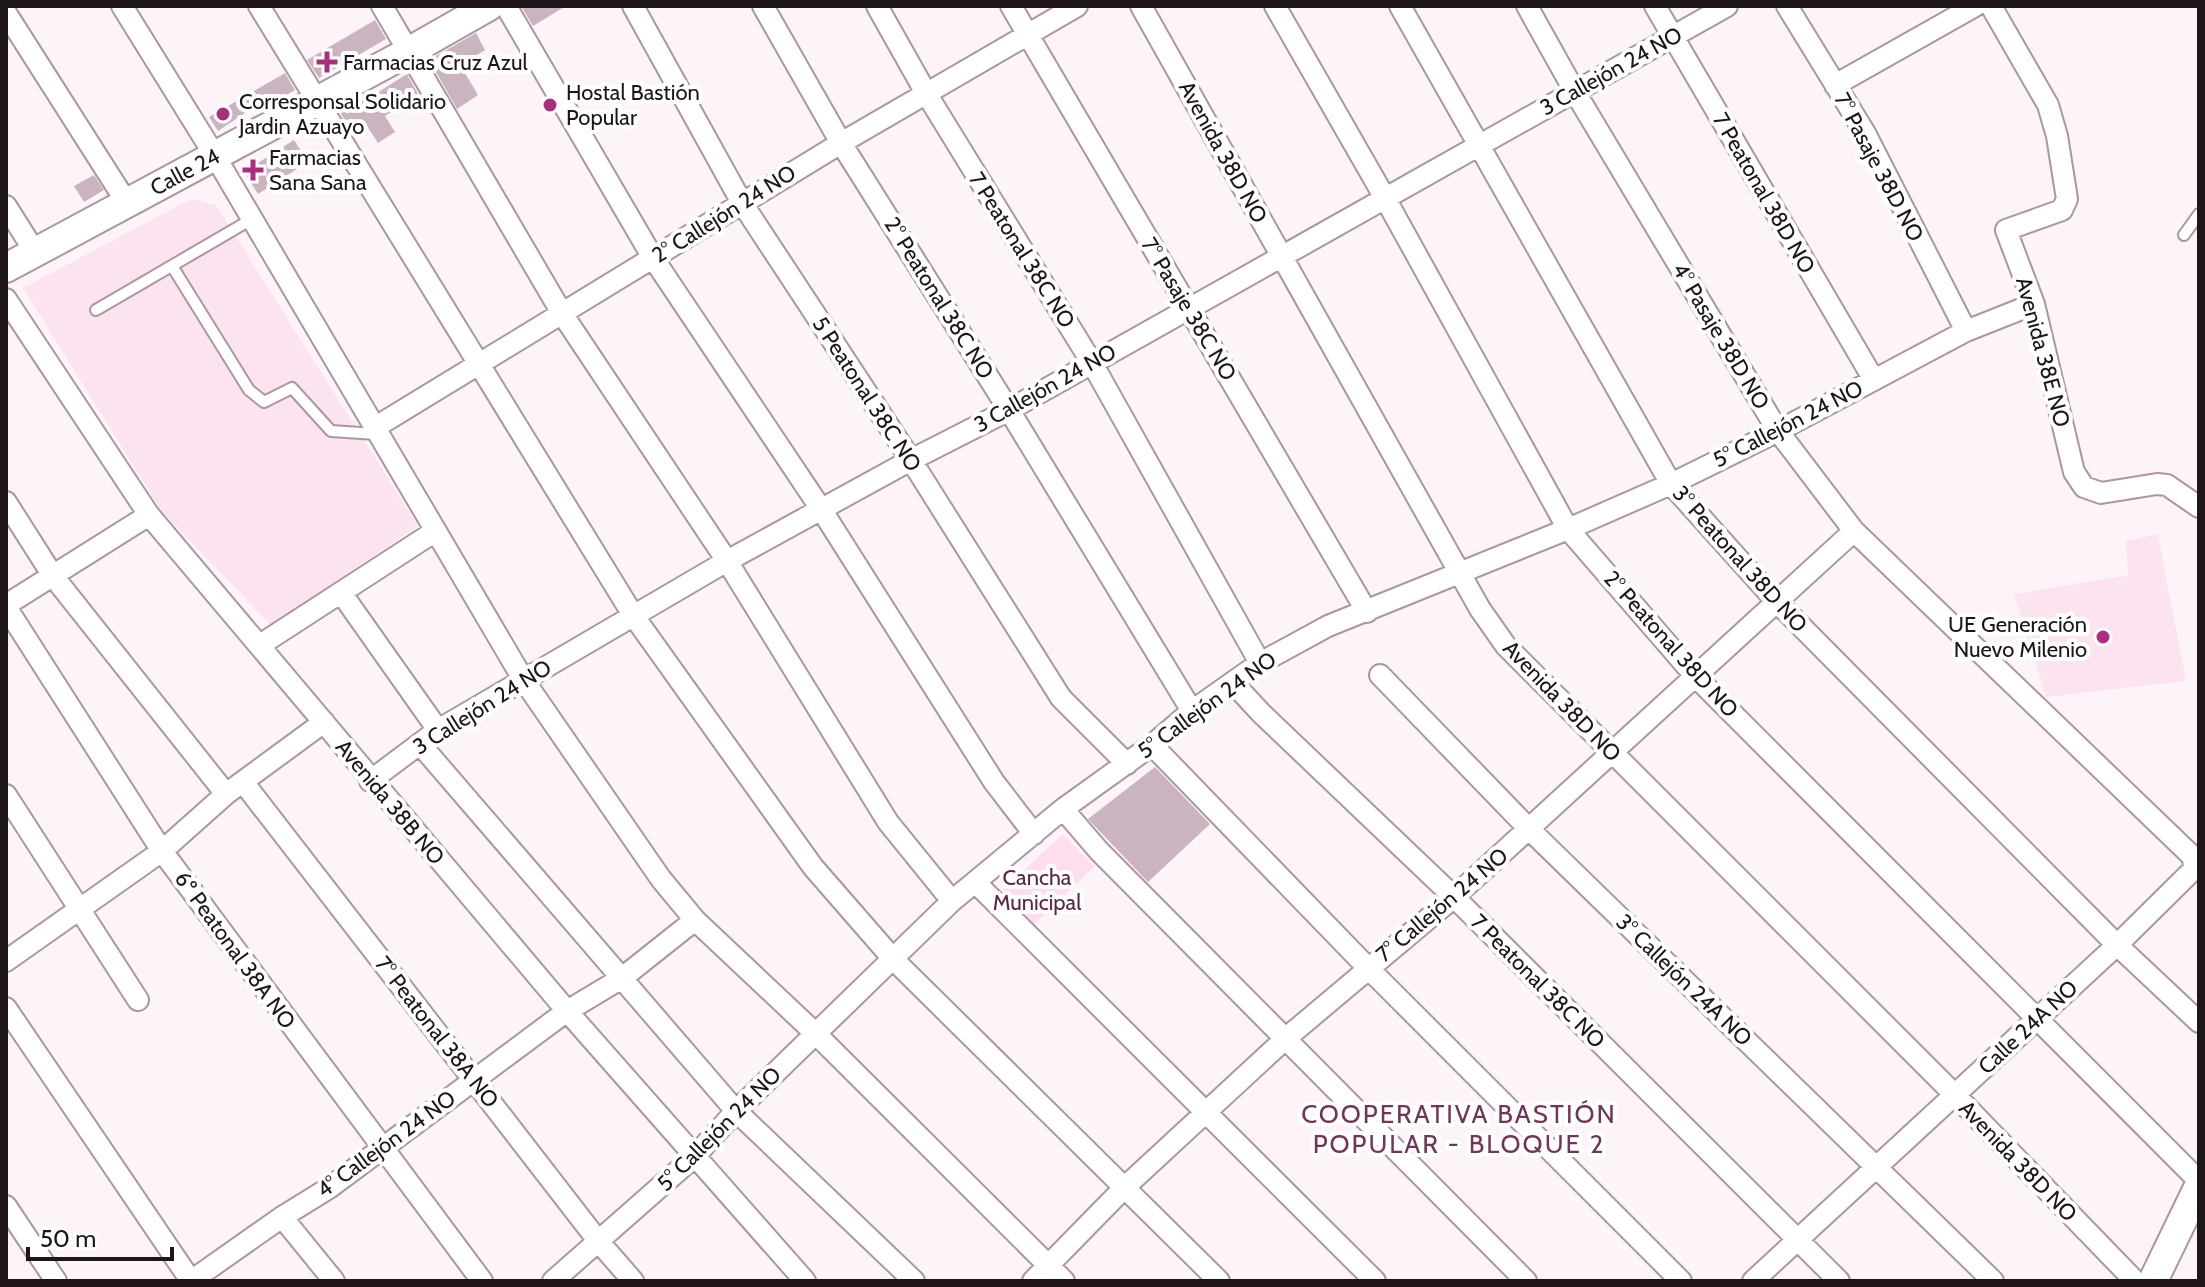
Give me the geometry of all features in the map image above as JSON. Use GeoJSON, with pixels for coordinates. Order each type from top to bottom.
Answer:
{"type":"FeatureCollection","features":[{"type":"Feature","properties":{"kind":"street"},"geometry":{"type":"LineString","coordinates":[[122,6],[215,156],[523,679],[661,879],[695,920],[816,1034],[1064,1281]]}},
{"type":"Feature","properties":{"kind":"street"},"geometry":{"type":"LineString","coordinates":[[259,6],[633,615],[813,867],[894,960],[1219,1281]]}},
{"type":"Feature","properties":{"kind":"street"},"geometry":{"type":"LineString","coordinates":[[382,6],[563,315],[727,561],[888,822],[952,901]]}},
{"type":"Feature","properties":{"kind":"street","name":"Calle 24"},"geometry":{"type":"LineString","coordinates":[[6,268],[489,6]]}},
{"type":"Feature","properties":{"kind":"street"},"geometry":{"type":"LineString","coordinates":[[506,6],[653,258],[821,509],[994,782],[1034,834]]}},
{"type":"Feature","properties":{"kind":"street","name":"5 Peatonal 38C NO"},"geometry":{"type":"LineString","coordinates":[[633,6],[742,203],[911,460],[1061,698],[1127,764]]}},
{"type":"Feature","properties":{"kind":"street","name":"2° Peatonal 38C NO"},"geometry":{"type":"LineString","coordinates":[[763,6],[841,143],[1009,410],[1192,711]]}},
{"type":"Feature","properties":{"kind":"street","name":"7 Peatonal 38C NO"},"geometry":{"type":"LineString","coordinates":[[877,6],[926,93],[1092,363],[1260,663]]}},
{"type":"Feature","properties":{"kind":"street","name":"7° Pasaje 38C NO"},"geometry":{"type":"LineString","coordinates":[[1011,6],[1367,612]]}},
{"type":"Feature","properties":{"kind":"street","name":"2° Callejón 24 NO"},"geometry":{"type":"LineString","coordinates":[[376,431],[742,203],[1077,6]]}},
{"type":"Feature","properties":{"kind":"street","name":"Avenida 38D NO"},"geometry":{"type":"LineString","coordinates":[[1141,6],[1480,609],[1506,646],[1955,1095],[2135,1281]]}},
{"type":"Feature","properties":{"kind":"street","name":"2° Peatonal 38D NO"},"geometry":{"type":"LineString","coordinates":[[1275,6],[1568,529],[1696,677],[2037,1018],[2198,1190]]}},
{"type":"Feature","properties":{"kind":"street","name":"3° Peatonal 38D NO"},"geometry":{"type":"LineString","coordinates":[[1400,6],[1671,484],[1777,602],[2117,945],[2199,1022]]}},
{"type":"Feature","properties":{"kind":"street","name":"4° Pasaje 38D NO"},"geometry":{"type":"LineString","coordinates":[[1527,6],[1575,92],[1778,431],[1854,531],[2193,857],[2194,869]]}},
{"type":"Feature","properties":{"kind":"street","name":"7 Peatonal 38D NO"},"geometry":{"type":"LineString","coordinates":[[1655,6],[1874,380]]}},
{"type":"Feature","properties":{"kind":"street","name":"3 Callejón 24 NO"},"geometry":{"type":"LineString","coordinates":[[370,781],[438,730],[727,561],[1009,410],[1727,6]]}},
{"type":"Feature","properties":{"kind":"street","name":"7° Pasaje 38D NO"},"geometry":{"type":"LineString","coordinates":[[1787,6],[1865,133],[1966,331]]}},
{"type":"Feature","properties":{"kind":"street"},"geometry":{"type":"LineString","coordinates":[[1835,85],[1975,6]]}},
{"type":"Feature","properties":{"kind":"street","name":"Avenida 38E NO"},"geometry":{"type":"LineString","coordinates":[[1991,6],[2048,105],[2057,136],[2067,199],[2062,210],[2006,230],[2034,304],[2074,472],[2084,487],[2101,493],[2167,485],[2199,507]]}},
{"type":"Feature","properties":{"kind":"street"},"geometry":{"type":"LineString","coordinates":[[6,13],[127,203]]}},
{"type":"Feature","properties":{"kind":"street"},"geometry":{"type":"LineString","coordinates":[[6,206],[35,252]]}},
{"type":"Feature","properties":{"kind":"street","name":"Avenida 38B NO"},"geometry":{"type":"LineString","coordinates":[[6,299],[149,515],[370,781],[805,1281]]}},
{"type":"Feature","properties":{"kind":"street","name":"5° Callejón 24 NO"},"geometry":{"type":"LineString","coordinates":[[553,1281],[695,1156],[736,1111],[952,901],[1063,809],[1260,663],[1328,626],[1671,484],[1966,331],[2034,304]]}},
{"type":"Feature","properties":{"kind":"street","name":"7° Peatonal 38A NO"},"geometry":{"type":"LineString","coordinates":[[6,502],[53,576],[234,788],[473,1079],[599,1242],[633,1281]]}},
{"type":"Feature","properties":{"kind":"street"},"geometry":{"type":"LineString","coordinates":[[6,606],[149,515]]}},
{"type":"Feature","properties":{"kind":"street","name":"7° Callejón 24 NO"},"geometry":{"type":"LineString","coordinates":[[1033,1281],[1125,1187],[1285,1039],[1530,830],[1612,751],[1854,531]]}},
{"type":"Feature","properties":{"kind":"street"},"geometry":{"type":"LineString","coordinates":[[260,645],[434,532]]}},
{"type":"Feature","properties":{"kind":"street"},"geometry":{"type":"LineString","coordinates":[[342,594],[438,730]]}},
{"type":"Feature","properties":{"kind":"street","name":"6º Peatonal 38A NO"},"geometry":{"type":"LineString","coordinates":[[6,606],[162,851],[482,1281]]}},
{"type":"Feature","properties":{"kind":"street","name":"3° Callejón 24A NO"},"geometry":{"type":"LineString","coordinates":[[1380,675],[1530,830],[1993,1281]]}},
{"type":"Feature","properties":{"kind":"street","name":"7 Peatonal 38C NO"},"geometry":{"type":"LineString","coordinates":[[1234,684],[1454,897],[1839,1281]]}},
{"type":"Feature","properties":{"kind":"street"},"geometry":{"type":"LineString","coordinates":[[6,961],[162,851],[234,788],[324,722]]}},
{"type":"Feature","properties":{"kind":"street"},"geometry":{"type":"LineString","coordinates":[[420,744],[736,1111],[914,1281]]}},
{"type":"Feature","properties":{"kind":"street"},"geometry":{"type":"LineString","coordinates":[[1152,745],[1368,968],[1681,1281]]}},
{"type":"Feature","properties":{"kind":"street"},"geometry":{"type":"LineString","coordinates":[[6,795],[138,1000]]}},
{"type":"Feature","properties":{"kind":"street"},"geometry":{"type":"LineString","coordinates":[[1063,809],[1099,851],[1526,1281]]}},
{"type":"Feature","properties":{"kind":"street","name":"Calle 24A NO"},"geometry":{"type":"LineString","coordinates":[[1753,1281],[2117,945],[2194,869]]}},
{"type":"Feature","properties":{"kind":"street"},"geometry":{"type":"LineString","coordinates":[[975,882],[1375,1281]]}},
{"type":"Feature","properties":{"kind":"street","name":"4° Callejón 24 NO"},"geometry":{"type":"LineString","coordinates":[[191,1281],[329,1188],[567,1011],[622,978],[695,920]]}},
{"type":"Feature","properties":{"kind":"street"},"geometry":{"type":"LineString","coordinates":[[6,1008],[191,1281]]}},
{"type":"Feature","properties":{"kind":"street"},"geometry":{"type":"LineString","coordinates":[[2153,1281],[2198,1190]]}},
{"type":"Feature","properties":{"kind":"street"},"geometry":{"type":"LineString","coordinates":[[6,1206],[56,1281]]}},
{"type":"Feature","properties":{"kind":"street"},"geometry":{"type":"LineString","coordinates":[[282,1217],[334,1281]]}},
{"type":"Feature","properties":{"kind":"lane"},"geometry":{"type":"LineString","coordinates":[[2184,235],[2199,214]]}},
{"type":"Feature","properties":{"kind":"lane"},"geometry":{"type":"LineString","coordinates":[[96,310],[252,219]]}},
{"type":"Feature","properties":{"kind":"lane"},"geometry":{"type":"LineString","coordinates":[[172,266],[257,398],[264,402],[292,388],[331,431],[376,431]]}},
{"type":"Feature","properties":{"kind":"shaded area"},"geometry":{"type":"Polygon","coordinates":[[[191,199],[216,205],[418,526],[271,625],[162,512],[23,288],[191,199]]]}},
{"type":"Feature","properties":{"kind":"shaded area","name":"UE Generación Nuevo Milenio"},"geometry":{"type":"Polygon","coordinates":[[[2158,534],[2186,681],[2046,697],[2014,594],[2128,575],[2126,541],[2158,534]]]}},
{"type":"Feature","properties":{"kind":"green space","name":"Cancha Municipal"},"geometry":{"type":"Polygon","coordinates":[[[1063,834],[1094,867],[1034,924],[1001,892],[1063,834]]]}},
{"type":"Feature","properties":{"kind":"building"},"geometry":{"type":"Polygon","coordinates":[[[521,6],[566,6],[533,26],[521,6]]]}},
{"type":"Feature","properties":{"kind":"building"},"geometry":{"type":"Polygon","coordinates":[[[375,20],[386,39],[319,78],[307,60],[375,20]]]}},
{"type":"Feature","properties":{"kind":"building"},"geometry":{"type":"Polygon","coordinates":[[[476,33],[485,50],[460,65],[478,95],[457,109],[429,60],[476,33]]]}},
{"type":"Feature","properties":{"kind":"building"},"geometry":{"type":"Polygon","coordinates":[[[285,73],[295,90],[263,109],[260,103],[218,131],[209,117],[285,73]]]}},
{"type":"Feature","properties":{"kind":"building"},"geometry":{"type":"Polygon","coordinates":[[[407,74],[418,94],[385,116],[395,132],[378,143],[363,120],[350,129],[340,112],[407,74]]]}},
{"type":"Feature","properties":{"kind":"building"},"geometry":{"type":"Polygon","coordinates":[[[294,140],[308,162],[258,194],[244,172],[294,140]]]}},
{"type":"Feature","properties":{"kind":"building"},"geometry":{"type":"Polygon","coordinates":[[[94,175],[104,190],[84,202],[74,186],[94,175]]]}},
{"type":"Feature","properties":{"kind":"building"},"geometry":{"type":"Polygon","coordinates":[[[1155,767],[1210,824],[1148,882],[1088,819],[1155,767]]]}},
{"type":"Feature","properties":{"kind":"place","name":"Farmacias Cruz Azul"},"geometry":{"type":"Point","coordinates":[327,62]}},
{"type":"Feature","properties":{"kind":"place","name":"Hostal Bastión Popular"},"geometry":{"type":"Point","coordinates":[550,105]}},
{"type":"Feature","properties":{"kind":"place","name":"Corresponsal Solidario Jardin Azuayo"},"geometry":{"type":"Point","coordinates":[223,114]}},
{"type":"Feature","properties":{"kind":"place","name":"Farmacias Sana Sana"},"geometry":{"type":"Point","coordinates":[253,170]}},
{"type":"Feature","properties":{"kind":"place","name":"UE Generación Nuevo Milenio"},"geometry":{"type":"Point","coordinates":[2103,637]}},
{"type":"Feature","properties":{"kind":"district","name":"COOPERATIVA BASTIÓN POPULAR - BLOQUE 2"},"geometry":{"type":"Point","coordinates":[1459,1129]}}]}
